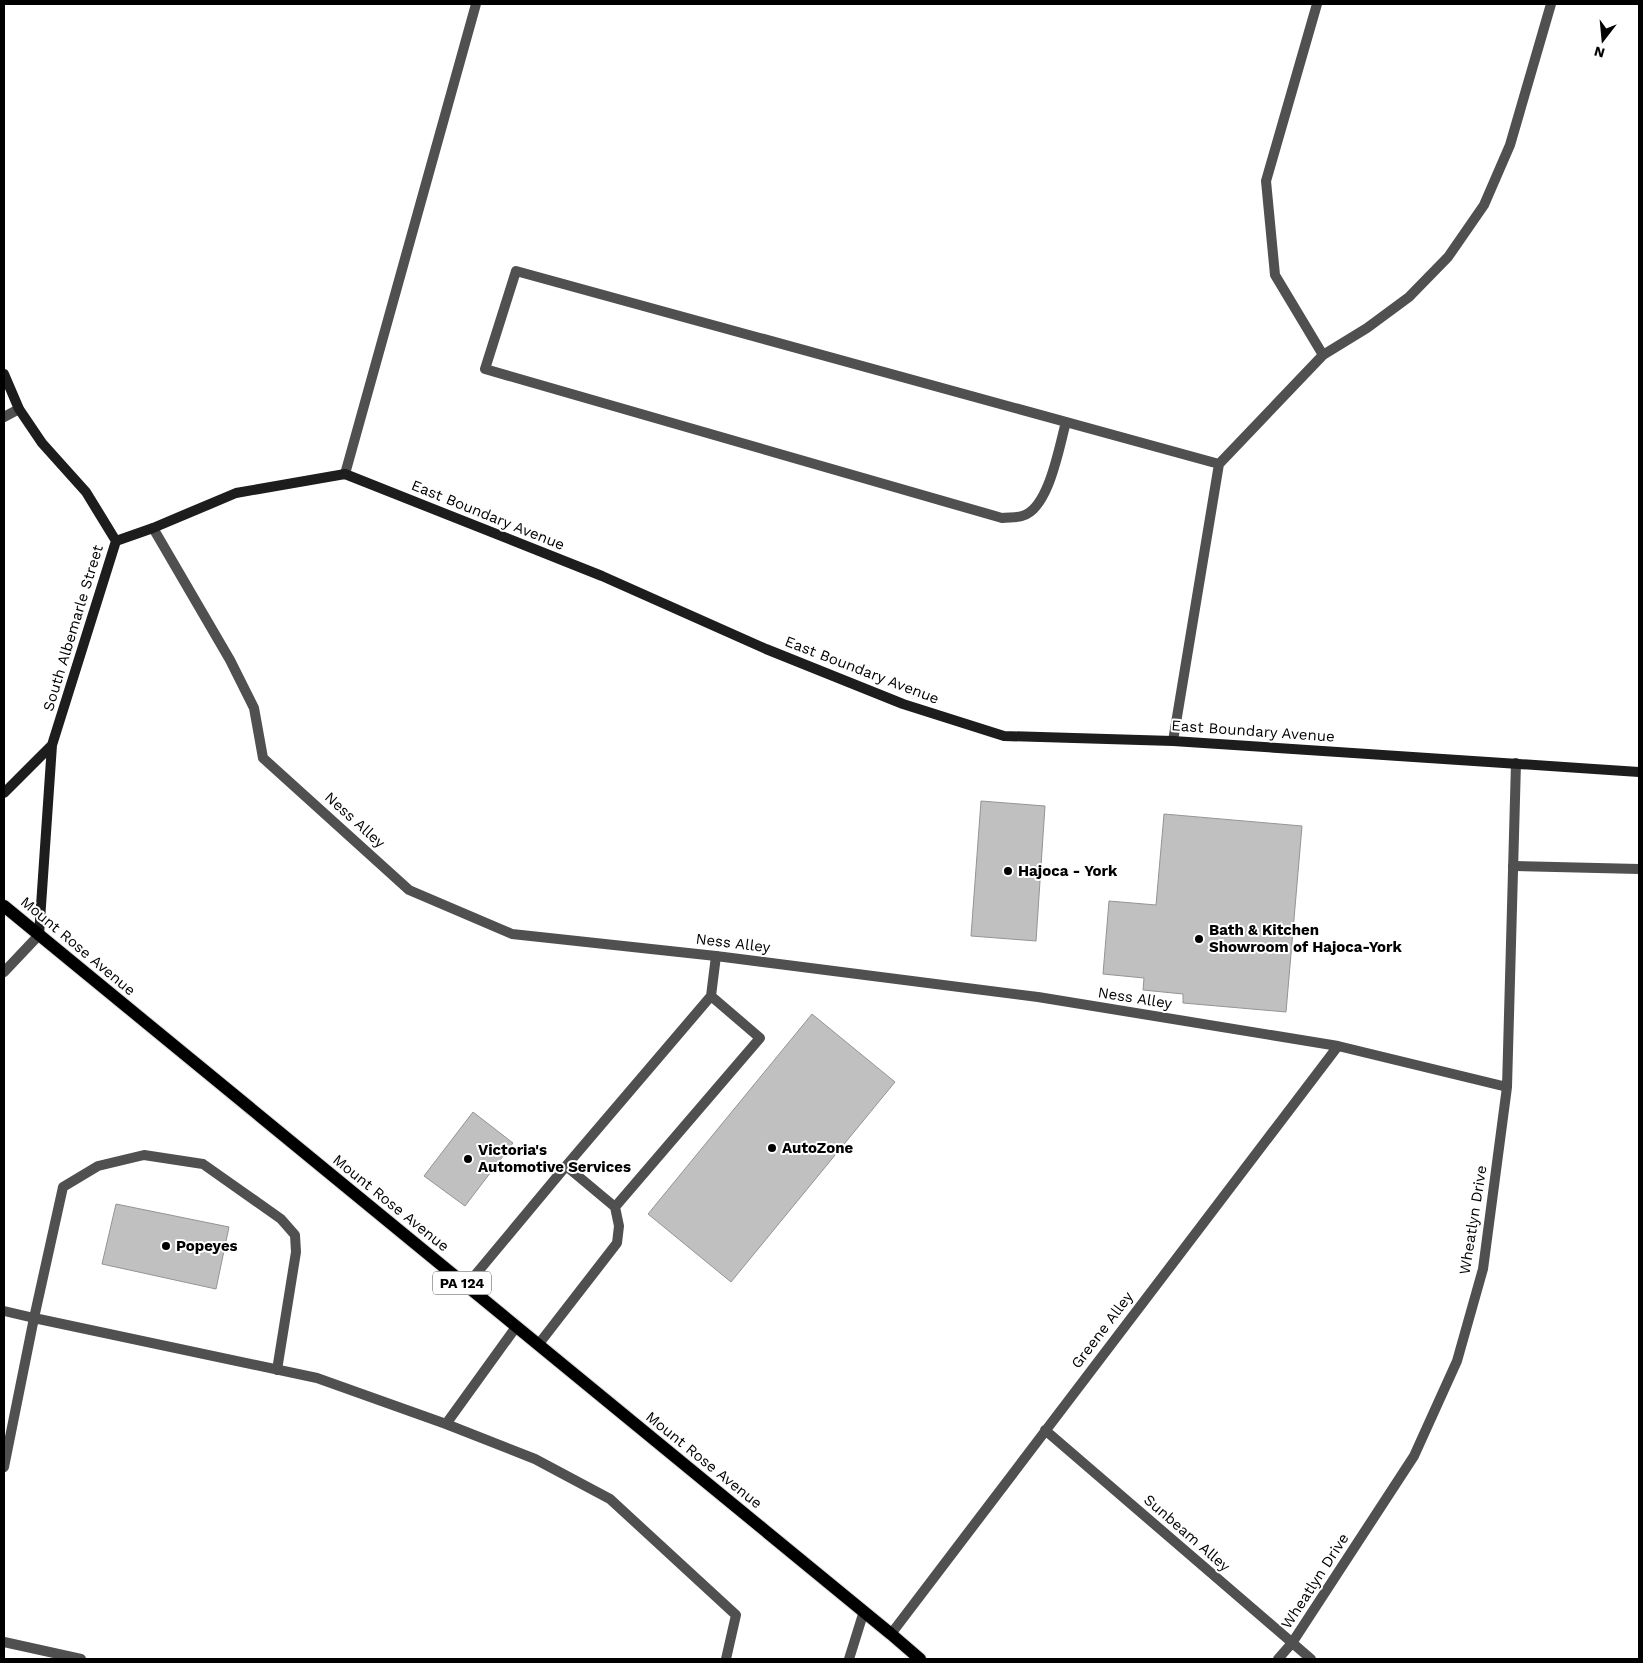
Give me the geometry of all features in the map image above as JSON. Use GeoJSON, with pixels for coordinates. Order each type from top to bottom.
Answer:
{"type":"FeatureCollection","features":[{"type":"Feature","properties":{"kind":"main road","name":"Mount Rose Avenue"},"geometry":{"type":"LineString","coordinates":[[4,906],[864,1611],[920,1659]]}},
{"type":"Feature","properties":{"kind":"street"},"geometry":{"type":"LineString","coordinates":[[116,541],[153,528],[236,493],[345,474],[476,4]]}},
{"type":"Feature","properties":{"kind":"street"},"geometry":{"type":"LineString","coordinates":[[1317,4],[1266,181],[1275,275],[1323,355]]}},
{"type":"Feature","properties":{"kind":"street"},"geometry":{"type":"LineString","coordinates":[[1173,741],[1219,464],[1323,355],[1368,328],[1409,297],[1448,257],[1484,205],[1510,145],[1551,4]]}},
{"type":"Feature","properties":{"kind":"street"},"geometry":{"type":"LineString","coordinates":[[1066,422],[1047,492],[1037,508],[1022,516],[1002,518],[485,368],[516,271],[1219,464]]}},
{"type":"Feature","properties":{"kind":"street","name":"South Albemarle Street"},"geometry":{"type":"LineString","coordinates":[[4,374],[19,409],[42,443],[86,492],[116,541],[52,746],[39,936]]}},
{"type":"Feature","properties":{"kind":"street"},"geometry":{"type":"LineString","coordinates":[[4,417],[19,409]]}},
{"type":"Feature","properties":{"kind":"street","name":"East Boundary Avenue"},"geometry":{"type":"LineString","coordinates":[[345,474],[602,576],[766,649],[904,704],[1004,736],[1173,741],[1639,772]]}},
{"type":"Feature","properties":{"kind":"street","name":"Ness Alley"},"geometry":{"type":"LineString","coordinates":[[153,528],[230,660],[254,708],[263,758],[409,890],[512,934],[716,956],[1038,997],[1338,1046],[1507,1086]]}},
{"type":"Feature","properties":{"kind":"street","name":"South Albemarle Street"},"geometry":{"type":"LineString","coordinates":[[4,793],[52,746]]}},
{"type":"Feature","properties":{"kind":"street","name":"Wheatlyn Drive"},"geometry":{"type":"LineString","coordinates":[[1278,1659],[1292,1643],[1414,1456],[1457,1360],[1483,1269],[1507,1086],[1516,763]]}},
{"type":"Feature","properties":{"kind":"street"},"geometry":{"type":"LineString","coordinates":[[1513,866],[1639,869]]}},
{"type":"Feature","properties":{"kind":"street"},"geometry":{"type":"LineString","coordinates":[[4,972],[39,936]]}},
{"type":"Feature","properties":{"kind":"street"},"geometry":{"type":"LineString","coordinates":[[466,1286],[711,996],[716,956]]}},
{"type":"Feature","properties":{"kind":"street"},"geometry":{"type":"LineString","coordinates":[[615,1207],[760,1038],[711,996]]}},
{"type":"Feature","properties":{"kind":"street","name":"Greene Alley"},"geometry":{"type":"LineString","coordinates":[[891,1634],[1338,1046]]}},
{"type":"Feature","properties":{"kind":"street"},"geometry":{"type":"LineString","coordinates":[[4,1466],[63,1187],[98,1166],[144,1155],[203,1164],[281,1219],[295,1235],[296,1252],[277,1370]]}},
{"type":"Feature","properties":{"kind":"street"},"geometry":{"type":"LineString","coordinates":[[538,1345],[617,1243],[619,1226],[615,1207],[566,1166]]}},
{"type":"Feature","properties":{"kind":"street"},"geometry":{"type":"LineString","coordinates":[[4,1311],[317,1378],[446,1424],[536,1459],[610,1499],[736,1615],[726,1659]]}},
{"type":"Feature","properties":{"kind":"street"},"geometry":{"type":"LineString","coordinates":[[446,1424],[516,1327]]}},
{"type":"Feature","properties":{"kind":"street","name":"Sunbeam Alley"},"geometry":{"type":"LineString","coordinates":[[1045,1430],[1311,1659]]}},
{"type":"Feature","properties":{"kind":"street"},"geometry":{"type":"LineString","coordinates":[[849,1659],[864,1611]]}},
{"type":"Feature","properties":{"kind":"street"},"geometry":{"type":"LineString","coordinates":[[4,1642],[81,1659]]}},
{"type":"Feature","properties":{"kind":"building","name":"Hajoca - York"},"geometry":{"type":"Polygon","coordinates":[[[981,801],[1045,806],[1036,941],[971,936],[981,801]]]}},
{"type":"Feature","properties":{"kind":"building","name":"Bath & Kitchen Showroom of Hajoca-York"},"geometry":{"type":"Polygon","coordinates":[[[1164,814],[1302,826],[1286,1012],[1183,1003],[1183,994],[1143,990],[1144,978],[1103,974],[1109,901],[1156,905],[1164,814]]]}},
{"type":"Feature","properties":{"kind":"building","name":"AutoZone"},"geometry":{"type":"Polygon","coordinates":[[[812,1014],[895,1082],[731,1282],[648,1214],[812,1014]]]}},
{"type":"Feature","properties":{"kind":"building","name":"Victoria's Automotive Services"},"geometry":{"type":"Polygon","coordinates":[[[473,1112],[513,1143],[465,1206],[424,1176],[473,1112]]]}},
{"type":"Feature","properties":{"kind":"building","name":"Popeyes"},"geometry":{"type":"Polygon","coordinates":[[[116,1204],[229,1227],[216,1289],[102,1264],[116,1204]]]}},
{"type":"Feature","properties":{"kind":"place","name":"Hajoca - York"},"geometry":{"type":"Point","coordinates":[1008,871]}},
{"type":"Feature","properties":{"kind":"place","name":"Bath & Kitchen Showroom of Hajoca-York"},"geometry":{"type":"Point","coordinates":[1199,939]}},
{"type":"Feature","properties":{"kind":"place","name":"AutoZone"},"geometry":{"type":"Point","coordinates":[772,1148]}},
{"type":"Feature","properties":{"kind":"place","name":"Victoria's Automotive Services"},"geometry":{"type":"Point","coordinates":[468,1159]}},
{"type":"Feature","properties":{"kind":"place","name":"Popeyes"},"geometry":{"type":"Point","coordinates":[166,1246]}}]}
